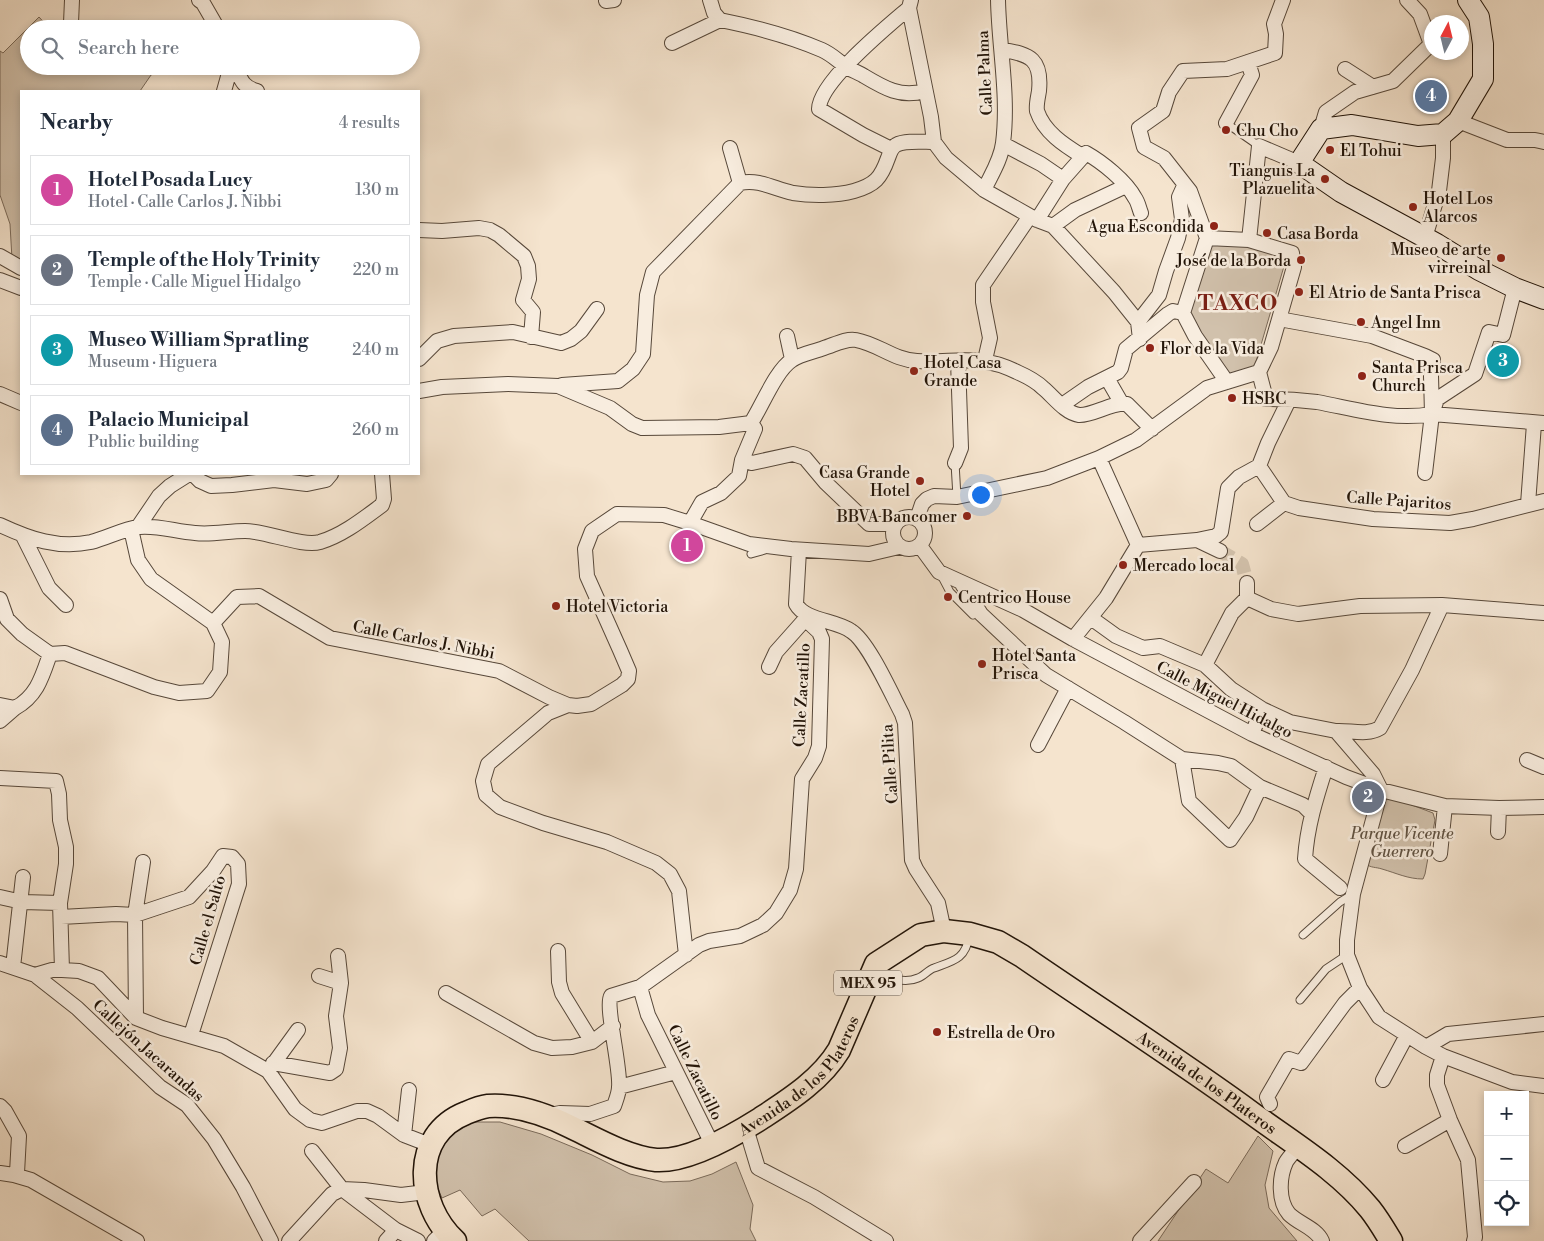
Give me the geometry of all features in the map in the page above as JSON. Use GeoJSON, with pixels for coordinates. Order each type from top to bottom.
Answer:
{"type":"FeatureCollection","features":[{"type":"Feature","properties":{"kind":"main road","name":"Avenida de los Plateros"},"geometry":{"type":"LineString","coordinates":[[445,1238],[426,1192],[425,1164],[430,1145],[436,1135],[451,1120],[485,1106],[520,1108],[547,1115],[612,1147],[649,1158],[664,1159],[692,1155],[746,1128],[790,1099],[822,1073],[831,1063],[876,964],[921,935],[944,931],[970,934],[998,942],[1022,956],[1220,1090],[1320,1161],[1372,1210],[1391,1241]]}},
{"type":"Feature","properties":{"kind":"street"},"geometry":{"type":"LineString","coordinates":[[71,20],[72,0]]}},
{"type":"Feature","properties":{"kind":"street"},"geometry":{"type":"LineString","coordinates":[[199,0],[203,2],[213,20]]}},
{"type":"Feature","properties":{"kind":"street"},"geometry":{"type":"LineString","coordinates":[[710,0],[714,13],[720,20],[763,30],[823,50],[845,67],[879,86],[895,92],[915,94],[924,91]]}},
{"type":"Feature","properties":{"kind":"street","name":"Calle Palma"},"geometry":{"type":"LineString","coordinates":[[984,190],[998,161],[1003,144],[1004,88],[998,0]]}},
{"type":"Feature","properties":{"kind":"street"},"geometry":{"type":"LineString","coordinates":[[1227,382],[1195,336],[1183,313],[1206,238],[1190,191],[1184,186],[1164,158],[1144,147],[1139,128],[1163,111],[1169,92],[1183,71],[1227,69],[1274,53],[1276,34],[1274,24],[1283,0]]}},
{"type":"Feature","properties":{"kind":"street"},"geometry":{"type":"LineString","coordinates":[[1407,0],[1420,14],[1424,24]]}},
{"type":"Feature","properties":{"kind":"street"},"geometry":{"type":"LineString","coordinates":[[1435,238],[1443,158],[1451,128],[1483,79],[1483,44],[1479,17],[1468,0]]}},
{"type":"Feature","properties":{"kind":"street"},"geometry":{"type":"LineString","coordinates":[[891,149],[819,109],[819,104],[845,67],[866,44],[910,4]]}},
{"type":"Feature","properties":{"kind":"street"},"geometry":{"type":"LineString","coordinates":[[910,4],[934,142],[946,158],[984,190],[1034,218],[1053,226],[1114,292],[1138,322],[1140,339]]}},
{"type":"Feature","properties":{"kind":"street"},"geometry":{"type":"LineString","coordinates":[[672,43],[720,20]]}},
{"type":"Feature","properties":{"kind":"street"},"geometry":{"type":"LineString","coordinates":[[1002,50],[1021,53],[1034,62],[1039,70],[1037,110],[1043,124],[1050,133],[1084,155],[1102,161],[1135,198],[1140,213]]}},
{"type":"Feature","properties":{"kind":"street"},"geometry":{"type":"LineString","coordinates":[[1299,163],[1321,129],[1326,112],[1355,92],[1393,81],[1424,52]]}},
{"type":"Feature","properties":{"kind":"street"},"geometry":{"type":"LineString","coordinates":[[1226,123],[1252,75],[1248,62]]}},
{"type":"Feature","properties":{"kind":"street"},"geometry":{"type":"LineString","coordinates":[[1345,69],[1373,87]]}},
{"type":"Feature","properties":{"kind":"street"},"geometry":{"type":"LineString","coordinates":[[224,90],[228,75]]}},
{"type":"Feature","properties":{"kind":"street"},"geometry":{"type":"LineString","coordinates":[[240,75],[244,84],[254,90]]}},
{"type":"Feature","properties":{"kind":"street"},"geometry":{"type":"LineString","coordinates":[[1321,129],[1352,125],[1418,136],[1451,128],[1507,140],[1535,140],[1544,142]]}},
{"type":"Feature","properties":{"kind":"street"},"geometry":{"type":"LineString","coordinates":[[420,391],[442,387],[490,384],[558,386],[618,381],[633,369],[643,354],[647,295],[653,272],[727,194],[740,183],[750,181],[762,183],[793,193],[825,195],[852,192],[868,187],[877,180],[884,170],[891,149],[895,146],[902,143],[934,142]]}},
{"type":"Feature","properties":{"kind":"street"},"geometry":{"type":"LineString","coordinates":[[1003,144],[1041,164],[1063,179]]}},
{"type":"Feature","properties":{"kind":"street"},"geometry":{"type":"LineString","coordinates":[[1249,240],[1259,146],[1299,163],[1340,192],[1435,238],[1479,270],[1515,288],[1544,299]]}},
{"type":"Feature","properties":{"kind":"street"},"geometry":{"type":"LineString","coordinates":[[730,148],[740,183]]}},
{"type":"Feature","properties":{"kind":"street"},"geometry":{"type":"LineString","coordinates":[[985,360],[990,338],[983,302],[983,285],[1063,179],[1084,155]]}},
{"type":"Feature","properties":{"kind":"street"},"geometry":{"type":"LineString","coordinates":[[1053,226],[1075,210],[1126,186]]}},
{"type":"Feature","properties":{"kind":"street"},"geometry":{"type":"LineString","coordinates":[[1138,322],[1159,295],[1178,238],[1182,219],[1179,197],[1184,186]]}},
{"type":"Feature","properties":{"kind":"street"},"geometry":{"type":"LineString","coordinates":[[420,230],[442,231],[478,228],[490,230],[524,256],[528,266],[529,279],[524,300],[533,312],[531,337]]}},
{"type":"Feature","properties":{"kind":"street"},"geometry":{"type":"LineString","coordinates":[[1206,238],[1249,240],[1292,253],[1294,267],[1271,347],[1259,372],[1266,399],[1316,402],[1352,411],[1388,416],[1416,417],[1432,414],[1539,424],[1528,504]]}},
{"type":"Feature","properties":{"kind":"street"},"geometry":{"type":"LineString","coordinates":[[0,256],[20,267]]}},
{"type":"Feature","properties":{"kind":"street"},"geometry":{"type":"LineString","coordinates":[[0,280],[20,288]]}},
{"type":"Feature","properties":{"kind":"street"},"geometry":{"type":"LineString","coordinates":[[1432,414],[1437,399],[1475,374],[1488,332],[1503,335],[1515,288]]}},
{"type":"Feature","properties":{"kind":"street"},"geometry":{"type":"LineString","coordinates":[[420,358],[437,341],[454,336],[513,332],[561,343],[571,339],[581,331],[597,309]]}},
{"type":"Feature","properties":{"kind":"street"},"geometry":{"type":"LineString","coordinates":[[1062,405],[1088,387],[1122,368],[1126,349],[1168,314],[1173,311],[1183,313]]}},
{"type":"Feature","properties":{"kind":"street"},"geometry":{"type":"LineString","coordinates":[[1279,319],[1372,336],[1433,360],[1431,376],[1432,414],[1425,473]]}},
{"type":"Feature","properties":{"kind":"street"},"geometry":{"type":"LineString","coordinates":[[787,336],[792,359]]}},
{"type":"Feature","properties":{"kind":"street"},"geometry":{"type":"LineString","coordinates":[[558,386],[610,408],[632,424],[642,428],[719,427],[751,423],[780,371],[792,359],[842,342],[854,340],[867,343],[892,355],[916,361],[958,361],[971,359],[999,364],[1018,372],[1042,386],[1071,412],[1080,415],[1127,404],[1152,429]]}},
{"type":"Feature","properties":{"kind":"street"},"geometry":{"type":"LineString","coordinates":[[955,463],[962,448],[958,361]]}},
{"type":"Feature","properties":{"kind":"street"},"geometry":{"type":"LineString","coordinates":[[917,519],[922,504],[934,496],[957,497],[1047,478],[1099,458],[1136,440],[1207,388],[1259,372]]}},
{"type":"Feature","properties":{"kind":"street"},"geometry":{"type":"LineString","coordinates":[[1431,376],[1457,385]]}},
{"type":"Feature","properties":{"kind":"street"},"geometry":{"type":"LineString","coordinates":[[1107,378],[1122,404]]}},
{"type":"Feature","properties":{"kind":"street"},"geometry":{"type":"LineString","coordinates":[[0,394],[20,403]]}},
{"type":"Feature","properties":{"kind":"street"},"geometry":{"type":"LineString","coordinates":[[1138,545],[1197,540],[1216,536],[1221,532],[1228,488],[1239,477],[1259,466],[1289,400]]}},
{"type":"Feature","properties":{"kind":"street"},"geometry":{"type":"LineString","coordinates":[[690,523],[702,502],[721,493],[739,476],[742,460],[755,429],[751,423]]}},
{"type":"Feature","properties":{"kind":"street"},"geometry":{"type":"LineString","coordinates":[[742,460],[752,463],[793,454],[805,458],[826,483],[869,524],[895,524],[905,517],[917,519],[922,524],[925,532],[920,546],[906,550],[899,547],[892,537],[895,524]]}},
{"type":"Feature","properties":{"kind":"street"},"geometry":{"type":"LineString","coordinates":[[1099,458],[1138,545]]}},
{"type":"Feature","properties":{"kind":"street"},"geometry":{"type":"LineString","coordinates":[[1257,524],[1284,503],[1259,466]]}},
{"type":"Feature","properties":{"kind":"street"},"geometry":{"type":"LineString","coordinates":[[0,599],[7,619],[22,634],[50,654],[65,653],[154,687],[179,693],[206,691],[220,672],[222,642],[213,623],[151,579],[138,560],[134,528],[159,496],[170,486],[187,475]]}},
{"type":"Feature","properties":{"kind":"street"},"geometry":{"type":"LineString","coordinates":[[194,475],[200,481],[211,486],[274,480],[307,484],[326,480],[330,475]]}},
{"type":"Feature","properties":{"kind":"street"},"geometry":{"type":"LineString","coordinates":[[0,525],[23,536],[51,544],[66,545],[92,542],[134,528],[157,527],[195,534],[245,531],[280,536],[305,543],[319,542],[349,529],[382,505],[384,499],[382,475]]}},
{"type":"Feature","properties":{"kind":"street","name":"Calle Pajaritos"},"geometry":{"type":"LineString","coordinates":[[1284,503],[1299,508],[1373,519],[1450,523],[1473,519],[1544,500]]}},
{"type":"Feature","properties":{"kind":"street","name":"Calle Carlos J. Nibbi"},"geometry":{"type":"LineString","coordinates":[[213,623],[237,597],[259,596],[330,638],[499,671],[548,697],[568,705],[577,706],[591,704],[622,685],[628,679],[629,671],[587,576],[585,549],[592,531],[618,514],[664,516],[749,544],[799,550],[869,554],[899,547]]}},
{"type":"Feature","properties":{"kind":"street"},"geometry":{"type":"LineString","coordinates":[[23,536],[49,588],[66,605]]}},
{"type":"Feature","properties":{"kind":"street"},"geometry":{"type":"LineString","coordinates":[[1197,540],[1220,551]]}},
{"type":"Feature","properties":{"kind":"street"},"geometry":{"type":"LineString","coordinates":[[1073,640],[1106,598],[1138,545]]}},
{"type":"Feature","properties":{"kind":"street","name":"Calle Miguel Hidalgo"},"geometry":{"type":"LineString","coordinates":[[920,546],[939,572],[1023,610],[1073,640],[1252,734],[1346,777],[1381,790],[1445,806],[1544,807]]}},
{"type":"Feature","properties":{"kind":"street"},"geometry":{"type":"LineString","coordinates":[[769,667],[776,652],[807,618],[796,604],[799,550]]}},
{"type":"Feature","properties":{"kind":"street"},"geometry":{"type":"LineString","coordinates":[[1204,665],[1232,613],[1247,598],[1247,583]]}},
{"type":"Feature","properties":{"kind":"street"},"geometry":{"type":"LineString","coordinates":[[962,584],[981,614],[1046,676],[1182,759],[1230,766],[1260,787],[1303,805],[1311,813]]}},
{"type":"Feature","properties":{"kind":"street"},"geometry":{"type":"LineString","coordinates":[[1247,598],[1271,609],[1298,614],[1360,606],[1442,605],[1544,613]]}},
{"type":"Feature","properties":{"kind":"street"},"geometry":{"type":"LineString","coordinates":[[1090,618],[1116,636],[1143,648],[1160,646],[1204,665],[1231,689],[1262,709],[1290,722],[1336,731],[1349,730],[1361,732],[1380,728],[1412,670],[1442,605]]}},
{"type":"Feature","properties":{"kind":"street","name":"Calle Pilita"},"geometry":{"type":"LineString","coordinates":[[807,618],[837,624],[853,631],[868,650],[902,714],[905,723],[912,860],[938,903],[944,931]]}},
{"type":"Feature","properties":{"kind":"street","name":"Calle Zacatillo"},"geometry":{"type":"LineString","coordinates":[[619,1087],[609,1004],[611,996],[640,987],[699,945],[709,941],[740,936],[763,926],[776,913],[790,890],[796,869],[802,780],[819,746],[822,639],[819,632],[807,618]]}},
{"type":"Feature","properties":{"kind":"street"},"geometry":{"type":"LineString","coordinates":[[0,721],[15,708],[28,701],[42,678],[50,654]]}},
{"type":"Feature","properties":{"kind":"street"},"geometry":{"type":"LineString","coordinates":[[1038,745],[1068,688]]}},
{"type":"Feature","properties":{"kind":"street"},"geometry":{"type":"LineString","coordinates":[[548,697],[548,713]]}},
{"type":"Feature","properties":{"kind":"street"},"geometry":{"type":"LineString","coordinates":[[0,705],[15,708]]}},
{"type":"Feature","properties":{"kind":"street"},"geometry":{"type":"LineString","coordinates":[[568,705],[548,713],[488,764],[484,781],[486,795],[500,807],[543,823],[607,842],[656,863],[670,874],[680,891],[686,955]]}},
{"type":"Feature","properties":{"kind":"street"},"geometry":{"type":"LineString","coordinates":[[1252,734],[1262,709]]}},
{"type":"Feature","properties":{"kind":"street"},"geometry":{"type":"LineString","coordinates":[[1336,731],[1373,774],[1381,790],[1347,891],[1347,955],[1360,988],[1379,1017],[1426,1047],[1443,1056],[1512,1082],[1544,1086]]}},
{"type":"Feature","properties":{"kind":"street"},"geometry":{"type":"LineString","coordinates":[[1182,759],[1189,801],[1230,840],[1246,817],[1260,787]]}},
{"type":"Feature","properties":{"kind":"street"},"geometry":{"type":"LineString","coordinates":[[1527,760],[1544,767]]}},
{"type":"Feature","properties":{"kind":"street"},"geometry":{"type":"LineString","coordinates":[[1326,767],[1311,813],[1306,836],[1305,859],[1347,891]]}},
{"type":"Feature","properties":{"kind":"street"},"geometry":{"type":"LineString","coordinates":[[0,778],[56,781],[59,794],[60,820],[66,847],[61,910],[62,970]]}},
{"type":"Feature","properties":{"kind":"street"},"geometry":{"type":"LineString","coordinates":[[1440,854],[1445,806]]}},
{"type":"Feature","properties":{"kind":"street"},"geometry":{"type":"LineString","coordinates":[[1498,832],[1500,808]]}},
{"type":"Feature","properties":{"kind":"street","name":"Calle el Salto"},"geometry":{"type":"LineString","coordinates":[[0,897],[61,910],[135,915],[188,897],[223,856],[232,857],[238,864],[239,884],[191,1036]]}},
{"type":"Feature","properties":{"kind":"street"},"geometry":{"type":"LineString","coordinates":[[136,1018],[135,915],[143,862]]}},
{"type":"Feature","properties":{"kind":"street"},"geometry":{"type":"LineString","coordinates":[[7,965],[22,902],[23,877]]}},
{"type":"Feature","properties":{"kind":"street"},"geometry":{"type":"LineString","coordinates":[[558,951],[559,982],[562,993],[592,1042]]}},
{"type":"Feature","properties":{"kind":"street"},"geometry":{"type":"LineString","coordinates":[[35,976],[52,970],[62,970],[79,972],[98,978],[136,1018],[162,1028],[224,1046],[271,1067],[330,1073],[336,1069],[340,1048],[336,1016],[341,983],[338,956]]}},
{"type":"Feature","properties":{"kind":"street","name":"Callejón Jacarandas"},"geometry":{"type":"LineString","coordinates":[[7,965],[35,976],[76,1008],[160,1087],[187,1105],[214,1139],[243,1187],[271,1241]]}},
{"type":"Feature","properties":{"kind":"street"},"geometry":{"type":"LineString","coordinates":[[319,976],[341,983]]}},
{"type":"Feature","properties":{"kind":"street","name":"Calle Zacatillo"},"geometry":{"type":"LineString","coordinates":[[640,987],[648,1014],[712,1144]]}},
{"type":"Feature","properties":{"kind":"street"},"geometry":{"type":"LineString","coordinates":[[1270,1104],[1267,1097],[1289,1059],[1301,1062],[1345,1003],[1360,988]]}},
{"type":"Feature","properties":{"kind":"street"},"geometry":{"type":"LineString","coordinates":[[446,993],[534,1043],[552,1048],[572,1047],[592,1042],[613,1026]]}},
{"type":"Feature","properties":{"kind":"street"},"geometry":{"type":"LineString","coordinates":[[1426,1047],[1448,1034],[1544,1024]]}},
{"type":"Feature","properties":{"kind":"street"},"geometry":{"type":"LineString","coordinates":[[1383,1080],[1407,1035]]}},
{"type":"Feature","properties":{"kind":"street"},"geometry":{"type":"LineString","coordinates":[[271,1067],[294,1036]]}},
{"type":"Feature","properties":{"kind":"street"},"geometry":{"type":"LineString","coordinates":[[1443,1056],[1437,1075],[1437,1085],[1468,1160],[1474,1241]]}},
{"type":"Feature","properties":{"kind":"street"},"geometry":{"type":"LineString","coordinates":[[271,1067],[295,1109],[310,1120],[322,1123],[357,1111],[368,1111],[404,1135],[430,1145]]}},
{"type":"Feature","properties":{"kind":"street"},"geometry":{"type":"LineString","coordinates":[[547,1115],[560,1113],[590,1114],[614,1106],[619,1087],[676,1072]]}},
{"type":"Feature","properties":{"kind":"street"},"geometry":{"type":"LineString","coordinates":[[404,1135],[409,1090]]}},
{"type":"Feature","properties":{"kind":"street"},"geometry":{"type":"LineString","coordinates":[[0,1106],[5,1111],[19,1136],[17,1173],[14,1175]]}},
{"type":"Feature","properties":{"kind":"street"},"geometry":{"type":"LineString","coordinates":[[1405,1146],[1450,1120]]}},
{"type":"Feature","properties":{"kind":"street"},"geometry":{"type":"LineString","coordinates":[[746,1128],[758,1168],[814,1197],[886,1241]]}},
{"type":"Feature","properties":{"kind":"street"},"geometry":{"type":"LineString","coordinates":[[1298,1147],[1286,1162],[1280,1186],[1283,1200],[1290,1214],[1319,1235],[1322,1241]]}},
{"type":"Feature","properties":{"kind":"street"},"geometry":{"type":"LineString","coordinates":[[312,1151],[342,1189],[396,1230],[418,1241]]}},
{"type":"Feature","properties":{"kind":"street"},"geometry":{"type":"LineString","coordinates":[[0,1173],[31,1180],[66,1198],[137,1241]]}},
{"type":"Feature","properties":{"kind":"street"},"geometry":{"type":"LineString","coordinates":[[1140,1241],[1194,1182]]}},
{"type":"Feature","properties":{"kind":"street"},"geometry":{"type":"LineString","coordinates":[[289,1241],[332,1194],[342,1189],[401,1195],[426,1192]]}},
{"type":"Feature","properties":{"kind":"street"},"geometry":{"type":"LineString","coordinates":[[386,1241],[396,1230]]}},
{"type":"Feature","properties":{"kind":"lane"},"geometry":{"type":"LineString","coordinates":[[1226,123],[1259,146]]}},
{"type":"Feature","properties":{"kind":"lane"},"geometry":{"type":"LineString","coordinates":[[955,463],[957,497]]}},
{"type":"Feature","properties":{"kind":"lane"},"geometry":{"type":"LineString","coordinates":[[751,554],[775,547]]}},
{"type":"Feature","properties":{"kind":"lane"},"geometry":{"type":"LineString","coordinates":[[939,572],[950,592],[973,615]]}},
{"type":"Feature","properties":{"kind":"lane"},"geometry":{"type":"LineString","coordinates":[[1303,935],[1340,902],[1347,891]]}},
{"type":"Feature","properties":{"kind":"lane"},"geometry":{"type":"LineString","coordinates":[[876,964],[892,978],[905,981],[919,978],[932,968],[958,958],[966,950],[970,934]]}},
{"type":"Feature","properties":{"kind":"lane"},"geometry":{"type":"LineString","coordinates":[[1300,1000],[1326,969],[1347,955]]}},
{"type":"Feature","properties":{"kind":"green space"},"geometry":{"type":"Polygon","coordinates":[[[20,36],[20,75],[151,75],[141,90],[20,90],[20,263],[12,259],[10,224],[0,195],[0,51],[3,53],[20,36]]]}},
{"type":"Feature","properties":{"kind":"green space"},"geometry":{"type":"Polygon","coordinates":[[[1249,241],[1287,256],[1253,372],[1233,380],[1187,313],[1207,242],[1249,241]]]}},
{"type":"Feature","properties":{"kind":"green space","name":"Parque Vicente Guerrero"},"geometry":{"type":"Polygon","coordinates":[[[1380,793],[1433,813],[1435,820],[1423,879],[1407,877],[1366,864],[1380,793]]]}},
{"type":"Feature","properties":{"kind":"green space"},"geometry":{"type":"Polygon","coordinates":[[[469,1122],[500,1122],[541,1134],[592,1155],[630,1174],[663,1182],[690,1181],[712,1174],[736,1162],[753,1205],[750,1229],[756,1241],[529,1241],[495,1209],[482,1216],[460,1190],[442,1198],[435,1182],[437,1159],[446,1139],[469,1122]]]}},
{"type":"Feature","properties":{"kind":"green space"},"geometry":{"type":"Polygon","coordinates":[[[1258,1136],[1273,1151],[1265,1185],[1269,1208],[1297,1241],[1158,1241],[1206,1169],[1228,1183],[1258,1136]]]}},
{"type":"Feature","properties":{"kind":"tunnel"},"geometry":{"type":"LineString","coordinates":[[1220,551],[1242,564],[1247,583]]}},
{"type":"Feature","properties":{"kind":"place","name":"Palacio Municipal"},"geometry":{"type":"Point","coordinates":[1431,96]}},
{"type":"Feature","properties":{"kind":"place","name":"Chu Cho"},"geometry":{"type":"Point","coordinates":[1226,130]}},
{"type":"Feature","properties":{"kind":"place","name":"El Tohui"},"geometry":{"type":"Point","coordinates":[1330,150]}},
{"type":"Feature","properties":{"kind":"place","name":"Tianguis La Plazuelita"},"geometry":{"type":"Point","coordinates":[1325,179]}},
{"type":"Feature","properties":{"kind":"place","name":"Hotel Los Alarcos"},"geometry":{"type":"Point","coordinates":[1413,207]}},
{"type":"Feature","properties":{"kind":"place","name":"Agua Escondida"},"geometry":{"type":"Point","coordinates":[1214,226]}},
{"type":"Feature","properties":{"kind":"place","name":"Casa Borda"},"geometry":{"type":"Point","coordinates":[1267,233]}},
{"type":"Feature","properties":{"kind":"place","name":"Museo de arte virreinal"},"geometry":{"type":"Point","coordinates":[1501,258]}},
{"type":"Feature","properties":{"kind":"place","name":"José de la Borda"},"geometry":{"type":"Point","coordinates":[1301,260]}},
{"type":"Feature","properties":{"kind":"place","name":"El Atrio de Santa Prisca"},"geometry":{"type":"Point","coordinates":[1299,292]}},
{"type":"Feature","properties":{"kind":"place","name":"Angel Inn"},"geometry":{"type":"Point","coordinates":[1361,322]}},
{"type":"Feature","properties":{"kind":"place","name":"Flor de la Vida"},"geometry":{"type":"Point","coordinates":[1150,348]}},
{"type":"Feature","properties":{"kind":"place","name":"Museo William Spratling"},"geometry":{"type":"Point","coordinates":[1503,361]}},
{"type":"Feature","properties":{"kind":"place","name":"Hotel Casa Grande"},"geometry":{"type":"Point","coordinates":[914,371]}},
{"type":"Feature","properties":{"kind":"place","name":"Santa Prisca Church"},"geometry":{"type":"Point","coordinates":[1362,376]}},
{"type":"Feature","properties":{"kind":"place","name":"HSBC"},"geometry":{"type":"Point","coordinates":[1232,398]}},
{"type":"Feature","properties":{"kind":"place","name":"Casa Grande Hotel"},"geometry":{"type":"Point","coordinates":[920,481]}},
{"type":"Feature","properties":{"kind":"place","name":"BBVA Bancomer"},"geometry":{"type":"Point","coordinates":[967,516]}},
{"type":"Feature","properties":{"kind":"place","name":"Hotel Posada Lucy"},"geometry":{"type":"Point","coordinates":[687,546]}},
{"type":"Feature","properties":{"kind":"place","name":"Mercado local"},"geometry":{"type":"Point","coordinates":[1123,565]}},
{"type":"Feature","properties":{"kind":"place","name":"Centrico House"},"geometry":{"type":"Point","coordinates":[948,597]}},
{"type":"Feature","properties":{"kind":"place","name":"Hotel Victoria"},"geometry":{"type":"Point","coordinates":[556,606]}},
{"type":"Feature","properties":{"kind":"place","name":"Hotel Santa Prisca"},"geometry":{"type":"Point","coordinates":[982,664]}},
{"type":"Feature","properties":{"kind":"place","name":"Temple of the Holy Trinity"},"geometry":{"type":"Point","coordinates":[1368,797]}},
{"type":"Feature","properties":{"kind":"place","name":"Estrella de Oro"},"geometry":{"type":"Point","coordinates":[937,1032]}},
{"type":"Feature","properties":{"kind":"district","name":"TAXCO"},"geometry":{"type":"Point","coordinates":[1238,303]}}]}
